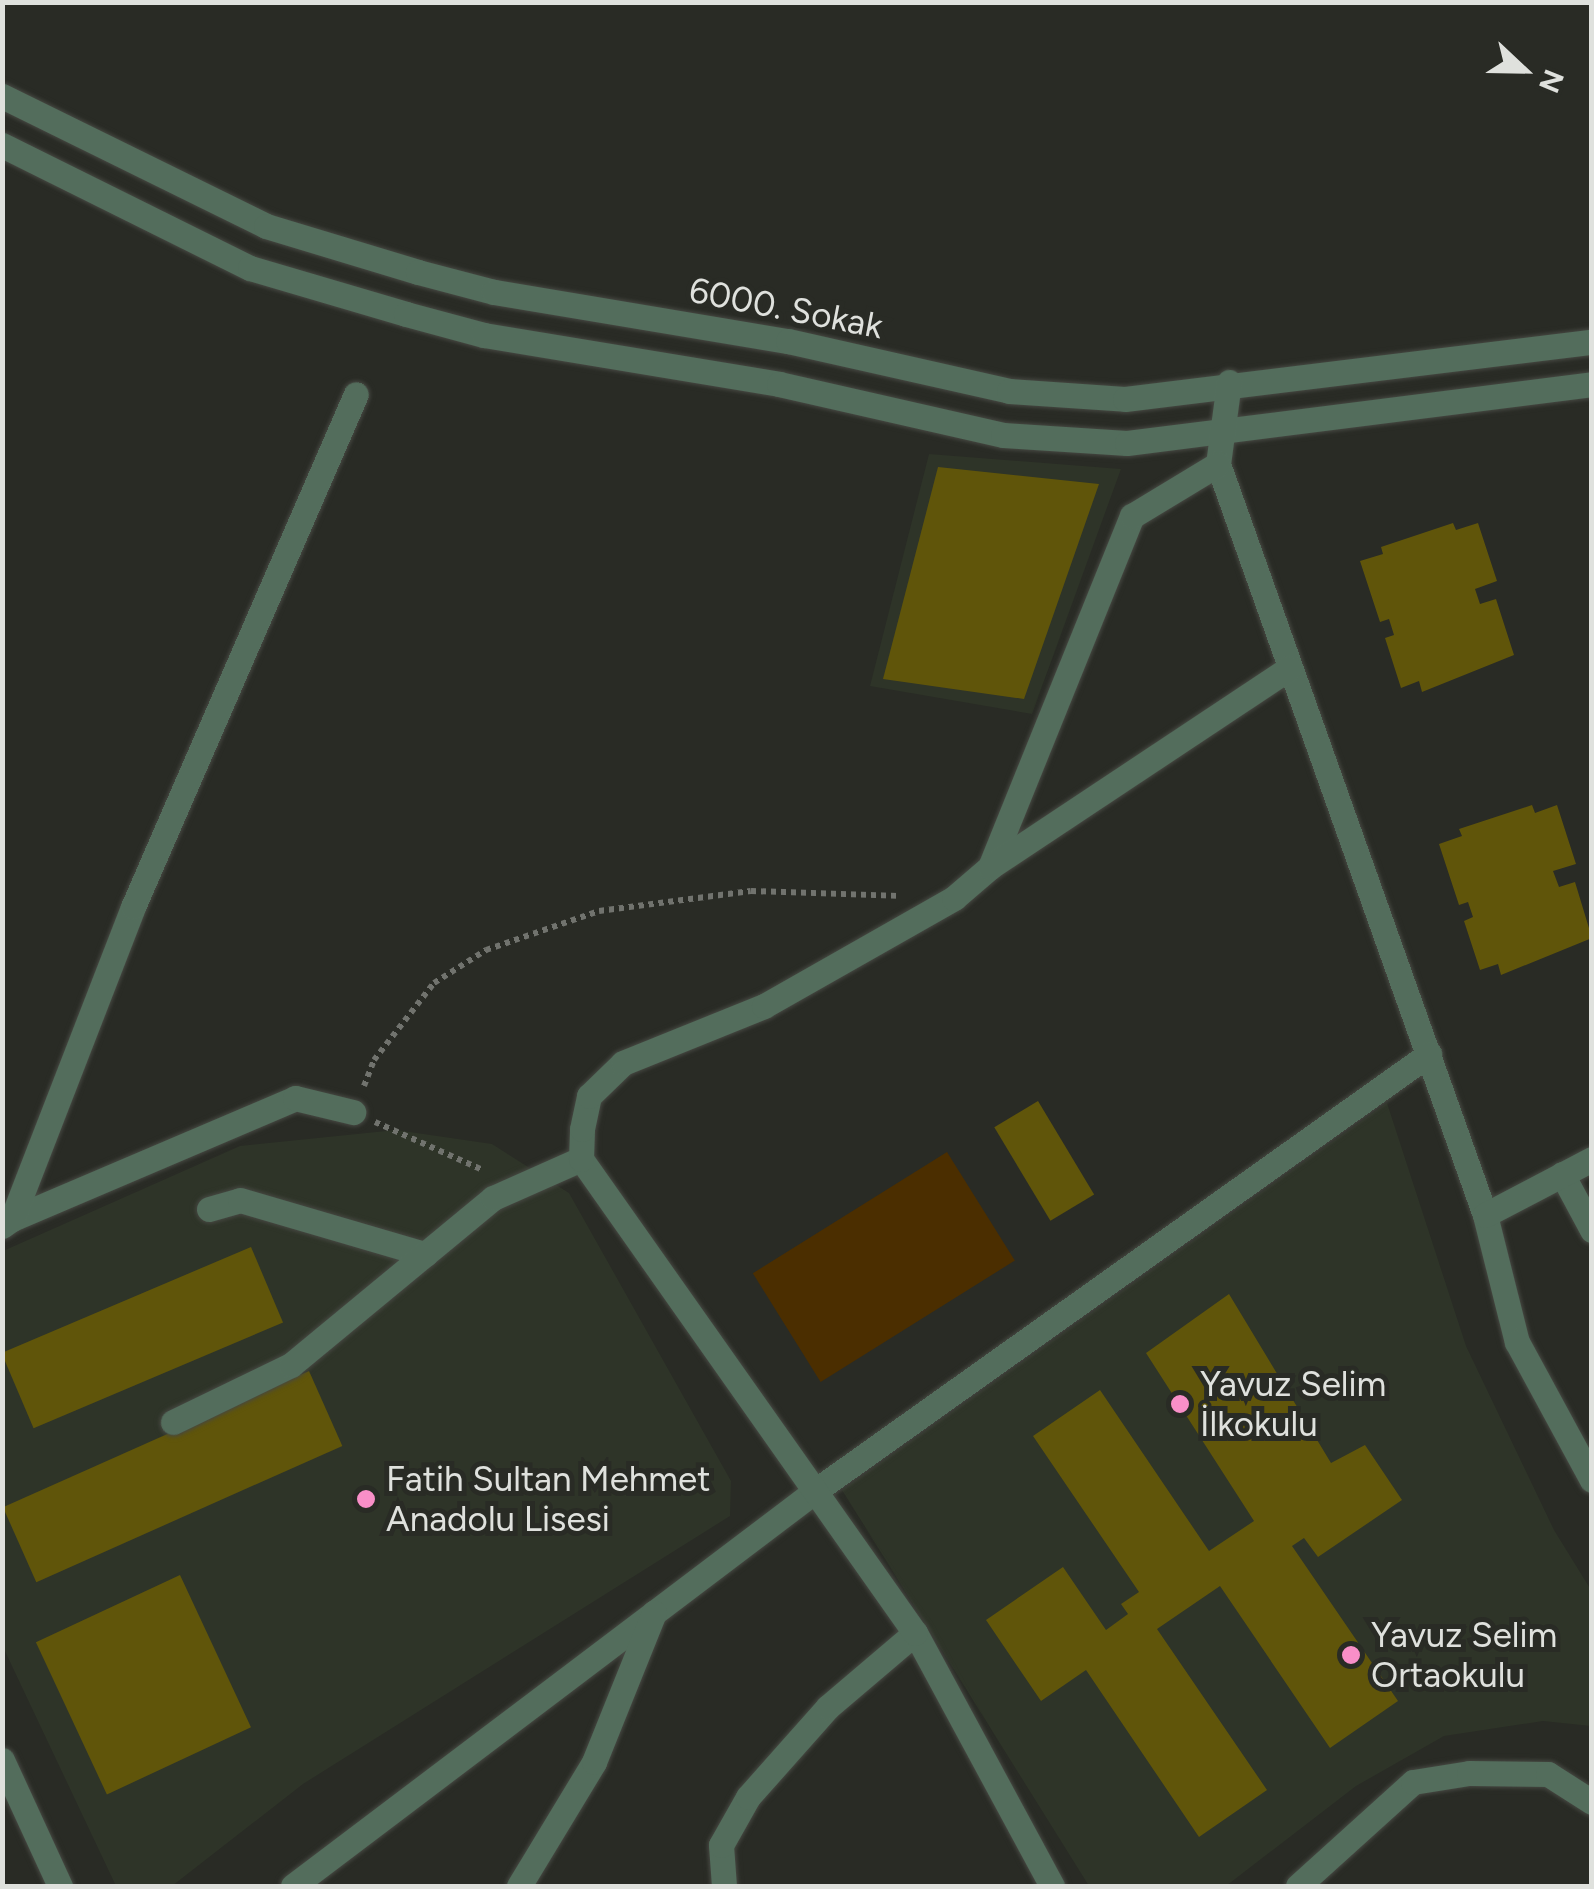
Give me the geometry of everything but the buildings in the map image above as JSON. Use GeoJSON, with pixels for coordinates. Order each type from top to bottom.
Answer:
{"type":"FeatureCollection","features":[{"type":"Feature","properties":{"kind":"street","name":"6000. Sokak"},"geometry":{"type":"LineString","coordinates":[[2,96],[266,226],[494,292],[788,340],[1009,391],[1124,399],[1230,382],[1592,342]]}},
{"type":"Feature","properties":{"kind":"street"},"geometry":{"type":"LineString","coordinates":[[2,145],[250,268],[484,335],[779,384],[1002,435],[1127,443],[1592,384]]}},
{"type":"Feature","properties":{"kind":"street"},"geometry":{"type":"LineString","coordinates":[[1230,382],[1218,464],[1484,1215],[1517,1342],[1592,1480]]}},
{"type":"Feature","properties":{"kind":"street"},"geometry":{"type":"LineString","coordinates":[[7,1223],[133,907],[356,394]]}},
{"type":"Feature","properties":{"kind":"street"},"geometry":{"type":"LineString","coordinates":[[990,866],[1132,516],[1218,464]]}},
{"type":"Feature","properties":{"kind":"street"},"geometry":{"type":"LineString","coordinates":[[1052,1886],[915,1633],[582,1159],[589,1096],[623,1064],[764,1006],[954,898],[990,866],[1289,668]]}},
{"type":"Feature","properties":{"kind":"street"},"geometry":{"type":"LineString","coordinates":[[293,1886],[815,1491],[1429,1054]]}},
{"type":"Feature","properties":{"kind":"street"},"geometry":{"type":"LineString","coordinates":[[7,1223],[294,1098],[353,1112]]}},
{"type":"Feature","properties":{"kind":"street"},"geometry":{"type":"LineString","coordinates":[[173,1422],[291,1365],[492,1198],[582,1159]]}},
{"type":"Feature","properties":{"kind":"street"},"geometry":{"type":"LineString","coordinates":[[1484,1215],[1592,1159]]}},
{"type":"Feature","properties":{"kind":"street"},"geometry":{"type":"LineString","coordinates":[[1562,1174],[1592,1230]]}},
{"type":"Feature","properties":{"kind":"street"},"geometry":{"type":"LineString","coordinates":[[208,1210],[240,1200],[425,1254]]}},
{"type":"Feature","properties":{"kind":"street"},"geometry":{"type":"LineString","coordinates":[[518,1886],[594,1762],[654,1613]]}},
{"type":"Feature","properties":{"kind":"street"},"geometry":{"type":"LineString","coordinates":[[724,1886],[720,1845],[748,1796],[828,1708],[915,1633]]}},
{"type":"Feature","properties":{"kind":"street"},"geometry":{"type":"LineString","coordinates":[[2,1760],[60,1886]]}},
{"type":"Feature","properties":{"kind":"street"},"geometry":{"type":"LineString","coordinates":[[1298,1886],[1413,1782],[1469,1773],[1548,1774],[1592,1802]]}},
{"type":"Feature","properties":{"kind":"path"},"geometry":{"type":"LineString","coordinates":[[520,1186],[353,1112],[374,1060],[423,997],[486,950],[599,911],[751,891],[954,898]]}},
{"type":"Feature","properties":{"kind":"shaded area"},"geometry":{"type":"Polygon","coordinates":[[[929,454],[1121,469],[1032,714],[870,686],[929,454]]]}},
{"type":"Feature","properties":{"kind":"shaded area"},"geometry":{"type":"Polygon","coordinates":[[[1387,1103],[1466,1346],[1554,1530],[1591,1590],[1591,1726],[1543,1721],[1444,1736],[1356,1786],[1226,1886],[1089,1886],[842,1490],[1387,1103]]]}},
{"type":"Feature","properties":{"kind":"shaded area","name":"Fatih Sultan Mehmet Anadolu Lisesi"},"geometry":{"type":"Polygon","coordinates":[[[396,1130],[492,1144],[569,1193],[731,1481],[730,1516],[303,1784],[172,1886],[116,1886],[3,1647],[3,1251],[240,1146],[396,1130]]]}},
{"type":"Feature","properties":{"kind":"shaded area"},"geometry":{"type":"Polygon","coordinates":[[[947,1152],[1015,1261],[821,1382],[753,1273],[947,1152]]]}},
{"type":"Feature","properties":{"kind":"place","name":"Yavuz Selim İlkokulu"},"geometry":{"type":"Point","coordinates":[1180,1404]}},
{"type":"Feature","properties":{"kind":"place","name":"Fatih Sultan Mehmet Anadolu Lisesi"},"geometry":{"type":"Point","coordinates":[366,1499]}},
{"type":"Feature","properties":{"kind":"place","name":"Yavuz Selim Ortaokulu"},"geometry":{"type":"Point","coordinates":[1351,1655]}}]}
